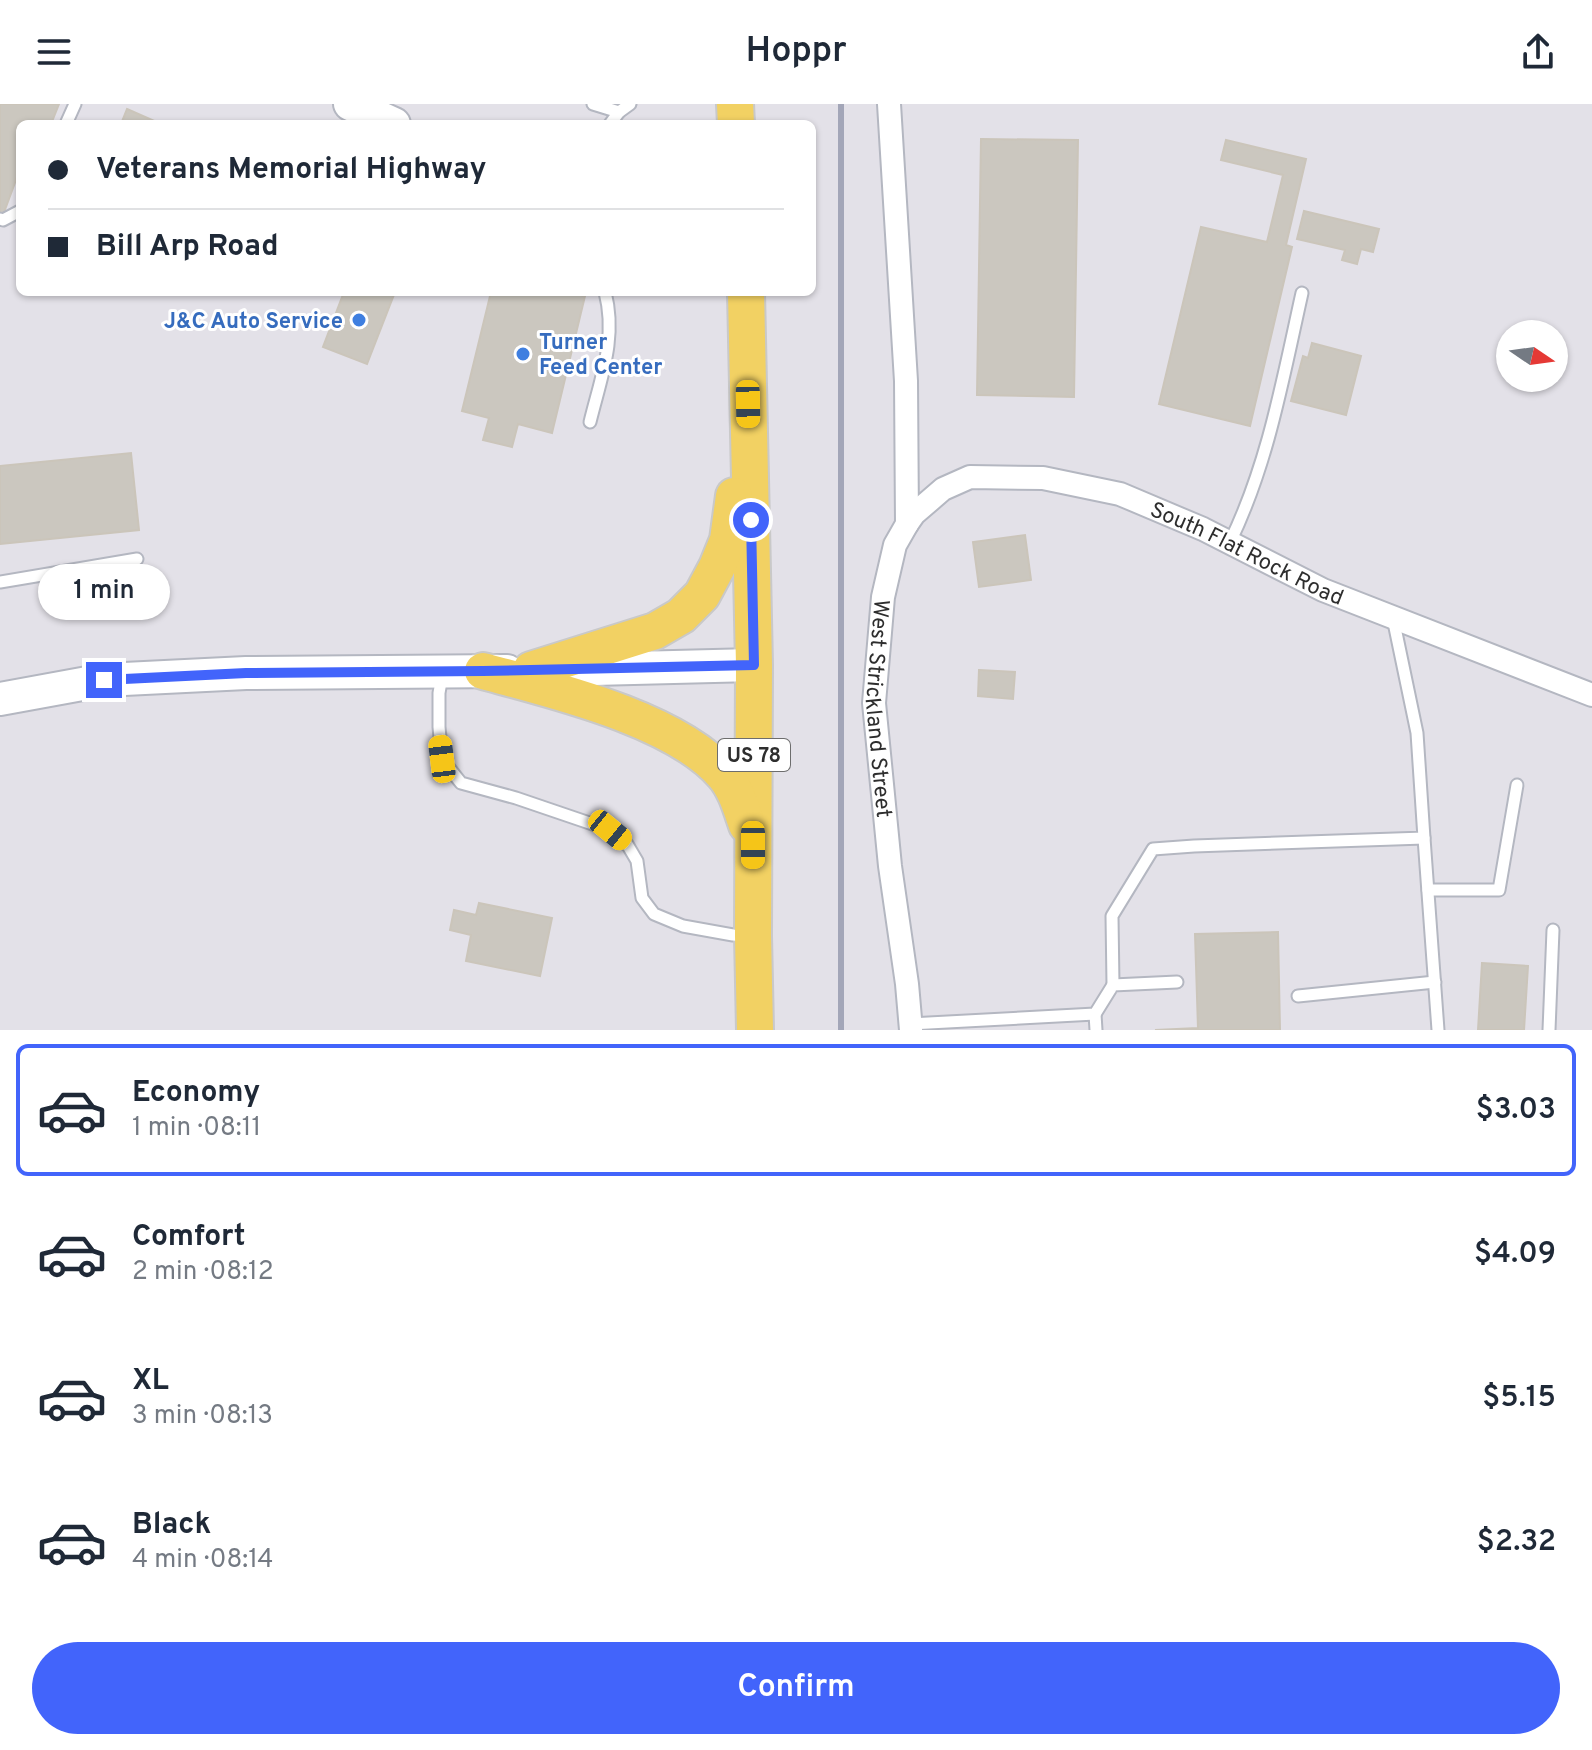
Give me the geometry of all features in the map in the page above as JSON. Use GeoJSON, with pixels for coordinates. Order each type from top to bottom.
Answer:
{"type":"FeatureCollection","features":[{"type":"Feature","properties":{"kind":"main road","name":"US 78"},"geometry":{"type":"LineString","coordinates":[[746,296],[754,665],[755,1030]]}},
{"type":"Feature","properties":{"kind":"main road"},"geometry":{"type":"LineString","coordinates":[[531,670],[655,631],[681,616],[702,595],[728,540],[748,404]]}},
{"type":"Feature","properties":{"kind":"main road"},"geometry":{"type":"LineString","coordinates":[[0,699],[104,680],[246,673],[754,665]]}},
{"type":"Feature","properties":{"kind":"main road"},"geometry":{"type":"LineString","coordinates":[[483,671],[607,708],[656,728],[697,751],[725,775],[738,798],[753,845]]}},
{"type":"Feature","properties":{"kind":"street","name":"West Strickland Street"},"geometry":{"type":"LineString","coordinates":[[889,104],[906,381],[907,524],[895,545],[883,597],[874,703],[910,1027]]}},
{"type":"Feature","properties":{"kind":"street","name":"South Flat Rock Road"},"geometry":{"type":"LineString","coordinates":[[907,524],[943,489],[970,477],[1043,478],[1120,494],[1203,529],[1323,590],[1592,695]]}},
{"type":"Feature","properties":{"kind":"lane"},"geometry":{"type":"LineString","coordinates":[[593,104],[619,112]]}},
{"type":"Feature","properties":{"kind":"lane"},"geometry":{"type":"LineString","coordinates":[[613,120],[630,104]]}},
{"type":"Feature","properties":{"kind":"lane"},"geometry":{"type":"LineString","coordinates":[[1230,542],[1246,509],[1266,449],[1302,293]]}},
{"type":"Feature","properties":{"kind":"lane"},"geometry":{"type":"LineString","coordinates":[[590,422],[610,338],[611,318],[606,296]]}},
{"type":"Feature","properties":{"kind":"lane"},"geometry":{"type":"LineString","coordinates":[[0,582],[137,559]]}},
{"type":"Feature","properties":{"kind":"lane"},"geometry":{"type":"LineString","coordinates":[[1393,618],[1417,733],[1438,1030]]}},
{"type":"Feature","properties":{"kind":"lane"},"geometry":{"type":"LineString","coordinates":[[443,672],[439,693],[442,759],[461,783],[610,830],[627,844],[637,861],[642,898],[654,914],[683,926],[753,936]]}},
{"type":"Feature","properties":{"kind":"lane"},"geometry":{"type":"LineString","coordinates":[[1428,890],[1499,890],[1517,785]]}},
{"type":"Feature","properties":{"kind":"lane"},"geometry":{"type":"LineString","coordinates":[[1096,1030],[1095,1014],[1113,985],[1112,916],[1153,849],[1424,838]]}},
{"type":"Feature","properties":{"kind":"lane"},"geometry":{"type":"LineString","coordinates":[[1549,1030],[1553,930]]}},
{"type":"Feature","properties":{"kind":"lane"},"geometry":{"type":"LineString","coordinates":[[1113,985],[1177,982]]}},
{"type":"Feature","properties":{"kind":"lane"},"geometry":{"type":"LineString","coordinates":[[1298,996],[1435,982]]}},
{"type":"Feature","properties":{"kind":"lane"},"geometry":{"type":"LineString","coordinates":[[910,1027],[1095,1014]]}},
{"type":"Feature","properties":{"kind":"shaded area"},"geometry":{"type":"Polygon","coordinates":[[[0,104],[1592,104],[1592,1030],[0,1030],[0,104]]]}},
{"type":"Feature","properties":{"kind":"building"},"geometry":{"type":"Polygon","coordinates":[[[0,104],[59,104],[53,120],[16,120],[16,180],[3,215],[0,214],[0,104]]]}},
{"type":"Feature","properties":{"kind":"building"},"geometry":{"type":"Polygon","coordinates":[[[127,109],[152,120],[123,120],[127,109]]]}},
{"type":"Feature","properties":{"kind":"building"},"geometry":{"type":"Polygon","coordinates":[[[981,139],[1078,140],[1074,397],[977,395],[981,139]]]}},
{"type":"Feature","properties":{"kind":"building"},"geometry":{"type":"Polygon","coordinates":[[[1226,140],[1306,159],[1286,245],[1292,247],[1250,426],[1159,404],[1201,227],[1267,242],[1283,175],[1221,160],[1226,140]]]}},
{"type":"Feature","properties":{"kind":"building"},"geometry":{"type":"Polygon","coordinates":[[[1304,211],[1379,229],[1373,252],[1361,249],[1357,264],[1342,260],[1345,250],[1297,239],[1304,211]]]}},
{"type":"Feature","properties":{"kind":"building","name":"J&C Auto Service"},"geometry":{"type":"Polygon","coordinates":[[[342,296],[393,296],[367,364],[323,347],[342,296]]]}},
{"type":"Feature","properties":{"kind":"building","name":"Turner Feed Center"},"geometry":{"type":"Polygon","coordinates":[[[490,296],[585,296],[552,433],[518,424],[512,447],[483,440],[489,418],[462,411],[490,296]]]}},
{"type":"Feature","properties":{"kind":"building"},"geometry":{"type":"Polygon","coordinates":[[[1312,343],[1361,356],[1346,415],[1291,401],[1303,356],[1308,358],[1312,343]]]}},
{"type":"Feature","properties":{"kind":"building"},"geometry":{"type":"Polygon","coordinates":[[[131,453],[139,530],[0,544],[0,466],[131,453]]]}},
{"type":"Feature","properties":{"kind":"building"},"geometry":{"type":"Polygon","coordinates":[[[1025,535],[1031,580],[979,587],[973,542],[1025,535]]]}},
{"type":"Feature","properties":{"kind":"building"},"geometry":{"type":"Polygon","coordinates":[[[979,670],[1015,672],[1013,699],[978,696],[979,670]]]}},
{"type":"Feature","properties":{"kind":"building"},"geometry":{"type":"Polygon","coordinates":[[[479,903],[552,918],[540,976],[466,961],[471,935],[450,930],[454,910],[476,915],[479,903]]]}},
{"type":"Feature","properties":{"kind":"building"},"geometry":{"type":"Polygon","coordinates":[[[1278,932],[1280,1030],[1155,1030],[1198,1028],[1195,934],[1278,932]]]}},
{"type":"Feature","properties":{"kind":"building"},"geometry":{"type":"Polygon","coordinates":[[[1482,963],[1528,966],[1524,1030],[1478,1030],[1482,963]]]}},
{"type":"Feature","properties":{"kind":"railway"},"geometry":{"type":"LineString","coordinates":[[841,104],[841,1030]]}},
{"type":"Feature","properties":{"kind":"place","name":"J&C Auto Service"},"geometry":{"type":"Point","coordinates":[359,320]}},
{"type":"Feature","properties":{"kind":"place","name":"Turner Feed Center"},"geometry":{"type":"Point","coordinates":[523,354]}},
{"type":"Feature","properties":{"kind":"route"},"geometry":{"type":"LineString","coordinates":[[104,680],[246,673],[754,665],[751,520]]}}]}
